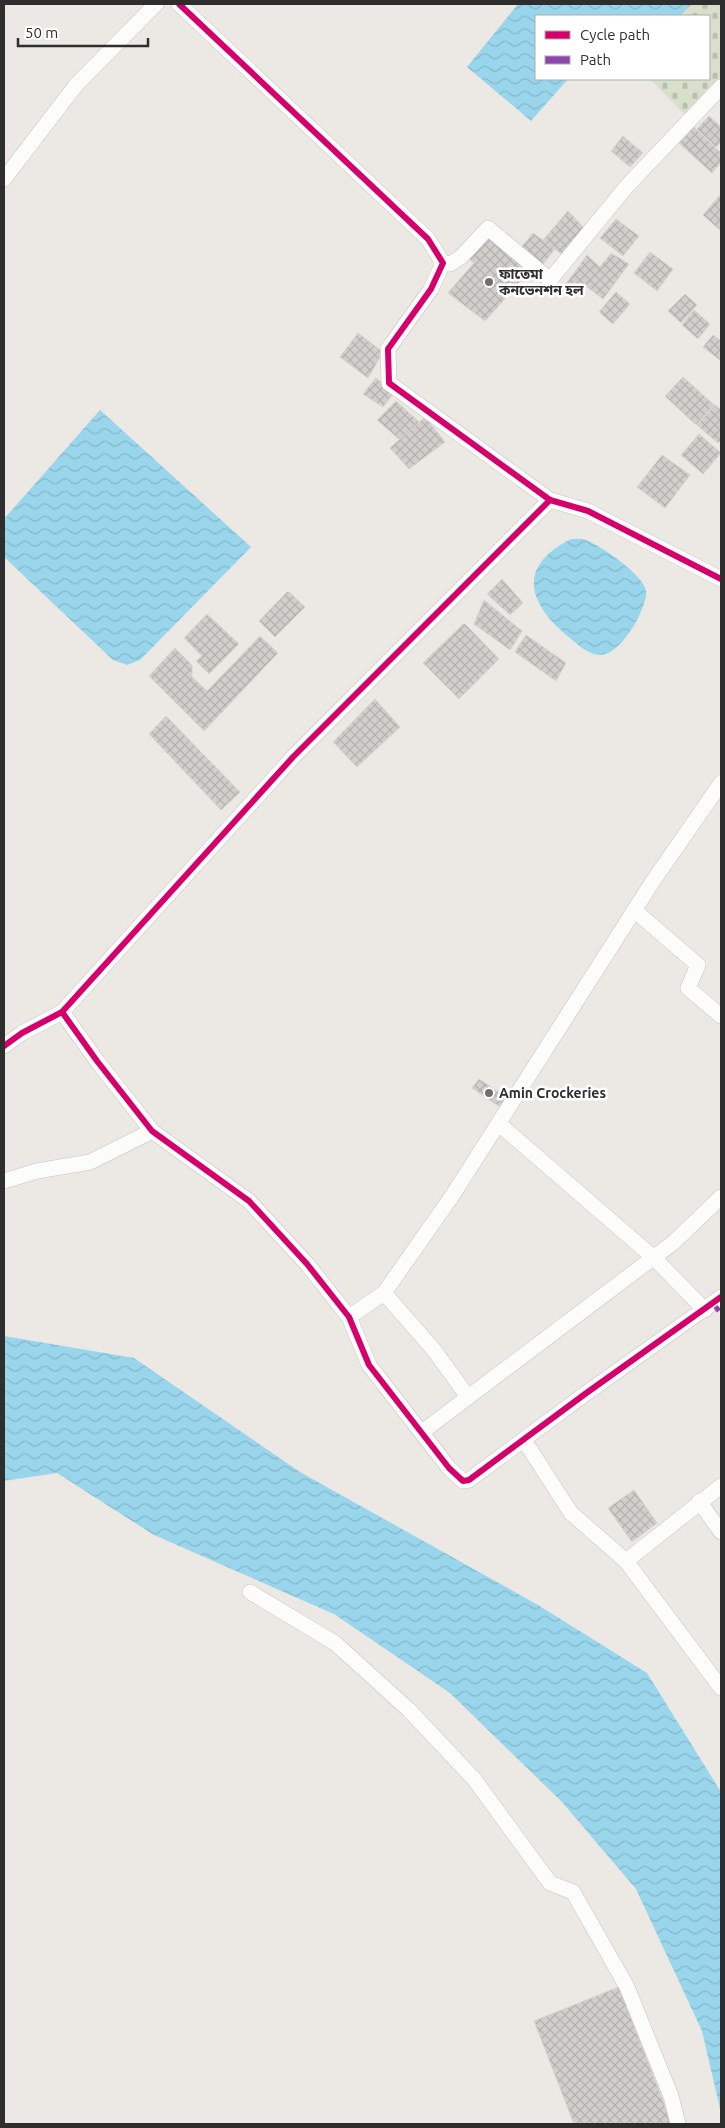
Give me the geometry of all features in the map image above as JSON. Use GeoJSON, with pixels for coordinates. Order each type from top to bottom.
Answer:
{"type":"FeatureCollection","features":[{"type":"Feature","properties":{"kind":"street"},"geometry":{"type":"LineString","coordinates":[[4,179],[76,84],[156,4]]}},
{"type":"Feature","properties":{"kind":"street"},"geometry":{"type":"LineString","coordinates":[[179,4],[428,239],[443,263],[450,264],[461,257],[488,228],[550,280],[627,186],[721,87]]}},
{"type":"Feature","properties":{"kind":"street"},"geometry":{"type":"LineString","coordinates":[[443,263],[431,289],[388,349],[389,382],[550,500],[588,511],[721,579]]}},
{"type":"Feature","properties":{"kind":"street"},"geometry":{"type":"LineString","coordinates":[[4,1046],[22,1033],[62,1012],[293,756],[550,500]]}},
{"type":"Feature","properties":{"kind":"street"},"geometry":{"type":"LineString","coordinates":[[349,1317],[384,1293],[452,1196],[634,910],[721,783]]}},
{"type":"Feature","properties":{"kind":"street"},"geometry":{"type":"LineString","coordinates":[[634,910],[698,965],[688,988],[721,1016]]}},
{"type":"Feature","properties":{"kind":"street"},"geometry":{"type":"LineString","coordinates":[[62,1012],[97,1061],[152,1131],[249,1201],[307,1264],[349,1317],[369,1365],[449,1468],[463,1481],[469,1480],[584,1394],[715,1306],[653,1257],[498,1124]]}},
{"type":"Feature","properties":{"kind":"street"},"geometry":{"type":"LineString","coordinates":[[4,1181],[37,1171],[90,1162],[152,1131]]}},
{"type":"Feature","properties":{"kind":"street"},"geometry":{"type":"LineString","coordinates":[[422,1432],[674,1242],[721,1197]]}},
{"type":"Feature","properties":{"kind":"street"},"geometry":{"type":"LineString","coordinates":[[384,1293],[434,1350],[468,1397]]}},
{"type":"Feature","properties":{"kind":"street"},"geometry":{"type":"LineString","coordinates":[[524,1440],[572,1513],[626,1561],[721,1688]]}},
{"type":"Feature","properties":{"kind":"street"},"geometry":{"type":"LineString","coordinates":[[626,1561],[721,1486]]}},
{"type":"Feature","properties":{"kind":"street"},"geometry":{"type":"LineString","coordinates":[[700,1501],[721,1532]]}},
{"type":"Feature","properties":{"kind":"street"},"geometry":{"type":"LineString","coordinates":[[250,1592],[335,1644],[409,1710],[474,1779],[550,1883],[573,1892],[627,1987],[671,2096],[678,2124]]}},
{"type":"Feature","properties":{"kind":"green space"},"geometry":{"type":"Polygon","coordinates":[[[692,4],[721,4],[721,86],[690,120],[651,80],[710,80],[710,15],[681,15],[692,4]]]}},
{"type":"Feature","properties":{"kind":"water"},"geometry":{"type":"Polygon","coordinates":[[[518,4],[692,4],[681,15],[535,15],[535,80],[567,80],[531,121],[467,67],[518,4]]]}},
{"type":"Feature","properties":{"kind":"water"},"geometry":{"type":"Polygon","coordinates":[[[100,410],[251,547],[140,660],[127,665],[113,660],[4,557],[4,519],[100,410]]]}},
{"type":"Feature","properties":{"kind":"water"},"geometry":{"type":"Polygon","coordinates":[[[571,539],[584,539],[611,555],[638,577],[646,591],[643,607],[633,628],[618,646],[606,654],[596,655],[584,649],[556,625],[545,613],[534,587],[535,574],[541,562],[553,550],[571,539]]]}},
{"type":"Feature","properties":{"kind":"water"},"geometry":{"type":"Polygon","coordinates":[[[4,1336],[134,1358],[300,1472],[538,1605],[647,1673],[721,1792],[721,2113],[702,2031],[636,1889],[562,1802],[450,1693],[334,1614],[154,1535],[57,1473],[4,1481],[4,1336]]]}},
{"type":"Feature","properties":{"kind":"building"},"geometry":{"type":"Polygon","coordinates":[[[709,116],[721,127],[721,142],[716,147],[697,129],[709,116]]]}},
{"type":"Feature","properties":{"kind":"building"},"geometry":{"type":"Polygon","coordinates":[[[694,127],[721,153],[721,162],[712,173],[679,143],[694,127]]]}},
{"type":"Feature","properties":{"kind":"building"},"geometry":{"type":"Polygon","coordinates":[[[623,136],[643,153],[630,167],[611,151],[623,136]]]}},
{"type":"Feature","properties":{"kind":"building"},"geometry":{"type":"Polygon","coordinates":[[[721,194],[721,231],[703,215],[721,194]]]}},
{"type":"Feature","properties":{"kind":"building"},"geometry":{"type":"Polygon","coordinates":[[[568,211],[586,230],[564,256],[543,240],[568,211]]]}},
{"type":"Feature","properties":{"kind":"building"},"geometry":{"type":"Polygon","coordinates":[[[616,219],[639,236],[623,256],[600,238],[616,219]]]}},
{"type":"Feature","properties":{"kind":"building"},"geometry":{"type":"Polygon","coordinates":[[[533,233],[555,249],[540,268],[518,251],[533,233]]]}},
{"type":"Feature","properties":{"kind":"building","name":"ফাতেমা কনভেনশন হল"},"geometry":{"type":"Polygon","coordinates":[[[489,234],[530,271],[485,321],[448,293],[474,263],[467,257],[489,234]]]}},
{"type":"Feature","properties":{"kind":"building"},"geometry":{"type":"Polygon","coordinates":[[[650,252],[673,269],[657,291],[634,273],[650,252]]]}},
{"type":"Feature","properties":{"kind":"building"},"geometry":{"type":"Polygon","coordinates":[[[611,253],[629,264],[603,299],[586,286],[579,294],[566,284],[587,255],[600,267],[611,253]]]}},
{"type":"Feature","properties":{"kind":"building"},"geometry":{"type":"Polygon","coordinates":[[[616,292],[630,304],[613,324],[599,312],[616,292]]]}},
{"type":"Feature","properties":{"kind":"building"},"geometry":{"type":"Polygon","coordinates":[[[685,294],[697,305],[681,323],[668,311],[685,294]]]}},
{"type":"Feature","properties":{"kind":"building"},"geometry":{"type":"Polygon","coordinates":[[[694,310],[710,324],[698,339],[682,325],[694,310]]]}},
{"type":"Feature","properties":{"kind":"building"},"geometry":{"type":"Polygon","coordinates":[[[358,333],[383,352],[368,378],[340,357],[358,333]]]}},
{"type":"Feature","properties":{"kind":"building"},"geometry":{"type":"Polygon","coordinates":[[[713,335],[721,341],[721,361],[703,347],[713,335]]]}},
{"type":"Feature","properties":{"kind":"building"},"geometry":{"type":"Polygon","coordinates":[[[683,377],[714,405],[696,425],[665,396],[683,377]]]}},
{"type":"Feature","properties":{"kind":"building"},"geometry":{"type":"Polygon","coordinates":[[[376,378],[394,393],[383,407],[363,394],[376,378]]]}},
{"type":"Feature","properties":{"kind":"building"},"geometry":{"type":"Polygon","coordinates":[[[396,401],[419,422],[400,440],[377,420],[396,401]]]}},
{"type":"Feature","properties":{"kind":"building"},"geometry":{"type":"Polygon","coordinates":[[[715,405],[721,410],[721,440],[718,443],[697,425],[715,405]]]}},
{"type":"Feature","properties":{"kind":"building"},"geometry":{"type":"Polygon","coordinates":[[[425,417],[445,442],[409,469],[390,448],[425,417]]]}},
{"type":"Feature","properties":{"kind":"building"},"geometry":{"type":"Polygon","coordinates":[[[699,434],[721,453],[703,474],[681,455],[699,434]]]}},
{"type":"Feature","properties":{"kind":"building"},"geometry":{"type":"Polygon","coordinates":[[[662,455],[690,475],[665,508],[637,487],[662,455]]]}},
{"type":"Feature","properties":{"kind":"building"},"geometry":{"type":"Polygon","coordinates":[[[502,579],[523,603],[510,615],[487,594],[502,579]]]}},
{"type":"Feature","properties":{"kind":"building"},"geometry":{"type":"Polygon","coordinates":[[[288,591],[305,607],[275,637],[259,621],[288,591]]]}},
{"type":"Feature","properties":{"kind":"building"},"geometry":{"type":"Polygon","coordinates":[[[484,600],[522,631],[510,650],[474,624],[484,600]]]}},
{"type":"Feature","properties":{"kind":"building"},"geometry":{"type":"Polygon","coordinates":[[[207,614],[239,644],[209,674],[196,661],[202,656],[184,638],[207,614]]]}},
{"type":"Feature","properties":{"kind":"building"},"geometry":{"type":"Polygon","coordinates":[[[464,623],[499,659],[459,699],[423,663],[464,623]]]}},
{"type":"Feature","properties":{"kind":"building"},"geometry":{"type":"Polygon","coordinates":[[[526,635],[566,663],[556,681],[515,652],[526,635]]]}},
{"type":"Feature","properties":{"kind":"building"},"geometry":{"type":"Polygon","coordinates":[[[260,636],[278,653],[204,731],[149,676],[175,648],[192,665],[192,677],[207,691],[260,636]]]}},
{"type":"Feature","properties":{"kind":"building"},"geometry":{"type":"Polygon","coordinates":[[[375,699],[400,727],[357,767],[333,742],[375,699]]]}},
{"type":"Feature","properties":{"kind":"building"},"geometry":{"type":"Polygon","coordinates":[[[166,716],[240,792],[221,810],[149,734],[166,716]]]}},
{"type":"Feature","properties":{"kind":"building","name":"Amin Crockeries"},"geometry":{"type":"Polygon","coordinates":[[[479,1079],[506,1097],[500,1107],[472,1088],[479,1079]]]}},
{"type":"Feature","properties":{"kind":"building"},"geometry":{"type":"Polygon","coordinates":[[[634,1490],[657,1523],[632,1542],[608,1508],[634,1490]]]}},
{"type":"Feature","properties":{"kind":"building"},"geometry":{"type":"Polygon","coordinates":[[[619,1987],[672,2124],[574,2124],[534,2021],[619,1987]]]}},
{"type":"Feature","properties":{"kind":"marked path"},"geometry":{"type":"LineString","coordinates":[[713,1303],[721,1314]]}},
{"type":"Feature","properties":{"kind":"cycle path"},"geometry":{"type":"LineString","coordinates":[[179,4],[428,239],[443,263],[431,289],[388,349],[389,383],[550,500],[588,511],[721,579]]}},
{"type":"Feature","properties":{"kind":"cycle path"},"geometry":{"type":"LineString","coordinates":[[4,1046],[22,1033],[62,1012],[293,757],[550,500]]}},
{"type":"Feature","properties":{"kind":"cycle path"},"geometry":{"type":"LineString","coordinates":[[62,1012],[97,1061],[152,1131],[249,1201],[307,1264],[349,1317],[369,1365],[449,1468],[463,1481],[469,1480],[721,1297]]}},
{"type":"Feature","properties":{"kind":"place","name":"ফাতেমা কনভেনশন হল"},"geometry":{"type":"Point","coordinates":[489,282]}},
{"type":"Feature","properties":{"kind":"place","name":"Amin Crockeries"},"geometry":{"type":"Point","coordinates":[489,1093]}}]}
